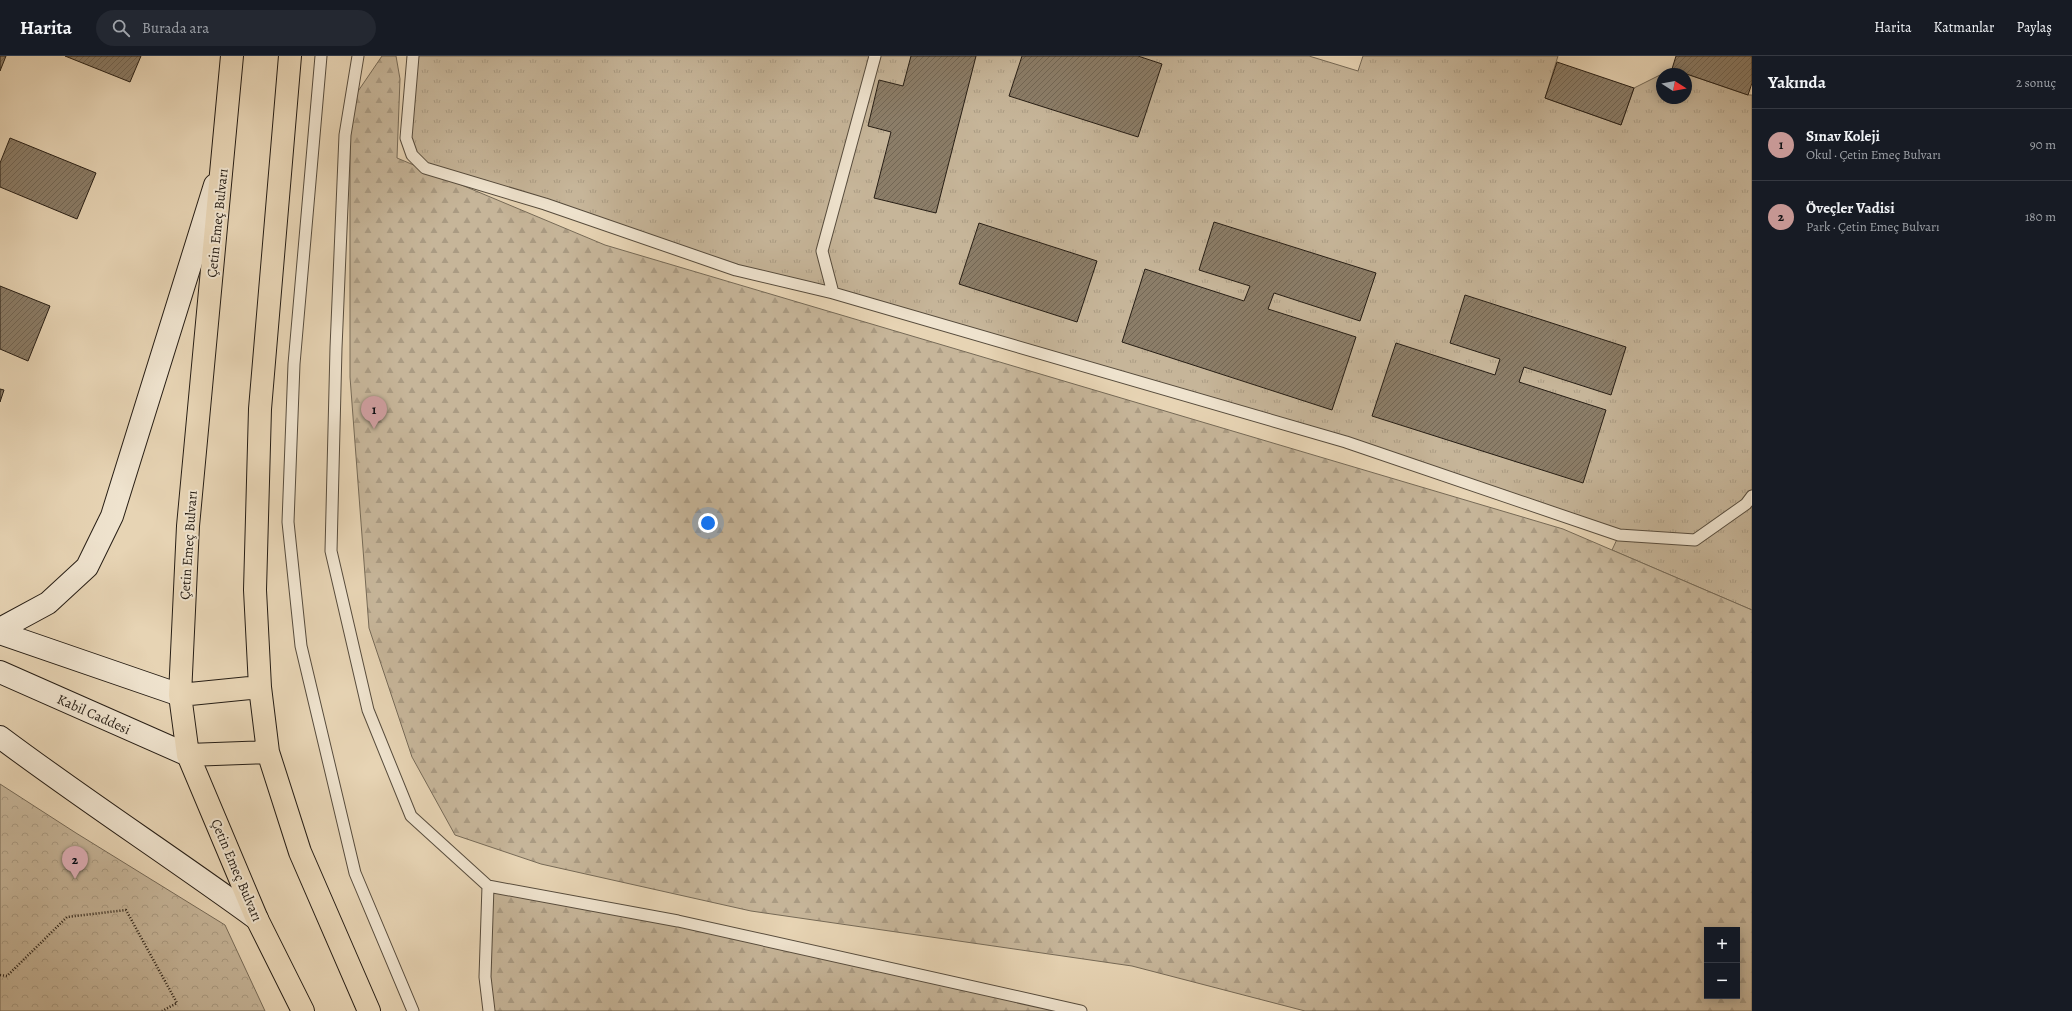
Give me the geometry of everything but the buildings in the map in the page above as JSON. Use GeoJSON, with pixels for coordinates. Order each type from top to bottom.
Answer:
{"type":"FeatureCollection","features":[{"type":"Feature","properties":{"kind":"main road","name":"Çetin Emeç Bulvarı"},"geometry":{"type":"LineString","coordinates":[[232,56],[188,526],[180,695],[188,755],[257,919],[303,1011]]}},
{"type":"Feature","properties":{"kind":"main road"},"geometry":{"type":"LineString","coordinates":[[290,56],[260,409],[255,590],[260,687],[268,752],[300,852],[368,1011]]}},
{"type":"Feature","properties":{"kind":"main road"},"geometry":{"type":"LineString","coordinates":[[0,629],[48,603],[87,567],[101,542],[112,516],[223,159]]}},
{"type":"Feature","properties":{"kind":"main road"},"geometry":{"type":"LineString","coordinates":[[0,633],[180,695],[260,687]]}},
{"type":"Feature","properties":{"kind":"main road","name":"Kabil Caddesi"},"geometry":{"type":"LineString","coordinates":[[0,672],[188,755]]}},
{"type":"Feature","properties":{"kind":"main road"},"geometry":{"type":"LineString","coordinates":[[0,737],[63,784],[186,867],[257,919]]}},
{"type":"Feature","properties":{"kind":"main road"},"geometry":{"type":"LineString","coordinates":[[188,755],[268,752]]}},
{"type":"Feature","properties":{"kind":"lane"},"geometry":{"type":"LineString","coordinates":[[321,56],[294,364],[288,522],[301,646],[355,873],[413,1011]]}},
{"type":"Feature","properties":{"kind":"lane"},"geometry":{"type":"LineString","coordinates":[[358,56],[345,136],[336,348],[330,551],[368,710],[411,816],[488,886],[678,921],[1081,1011]]}},
{"type":"Feature","properties":{"kind":"lane"},"geometry":{"type":"LineString","coordinates":[[413,56],[406,138],[412,155],[425,168],[545,204],[736,270],[833,293],[1346,442],[1619,535],[1694,540],[1746,504],[1752,496]]}},
{"type":"Feature","properties":{"kind":"lane"},"geometry":{"type":"LineString","coordinates":[[833,293],[822,251],[875,56]]}},
{"type":"Feature","properties":{"kind":"lane"},"geometry":{"type":"LineString","coordinates":[[488,886],[485,977],[489,1011]]}},
{"type":"Feature","properties":{"kind":"path"},"geometry":{"type":"LineString","coordinates":[[0,975],[7,976],[67,917],[126,910],[177,1003],[162,1011]]}},
{"type":"Feature","properties":{"kind":"green space"},"geometry":{"type":"Polygon","coordinates":[[[382,56],[396,56],[400,79],[397,158],[605,245],[1563,529],[1752,610],[1752,1011],[1305,1011],[1132,966],[751,911],[541,864],[455,835],[412,757],[369,628],[350,377],[350,103],[382,56]]]}},
{"type":"Feature","properties":{"kind":"green space"},"geometry":{"type":"Polygon","coordinates":[[[413,56],[1309,56],[1358,71],[1363,56],[1558,56],[1545,98],[1621,125],[1634,88],[1656,77],[1656,104],[1692,104],[1692,76],[1748,95],[1752,95],[1752,610],[1612,550],[1619,535],[1346,442],[736,270],[425,168],[406,138],[413,56]]]}},
{"type":"Feature","properties":{"kind":"green space"},"geometry":{"type":"Polygon","coordinates":[[[0,784],[225,925],[265,1011],[0,1011],[0,784]]]}},
{"type":"Feature","properties":{"kind":"green space"},"geometry":{"type":"Polygon","coordinates":[[[488,886],[1081,1011],[489,1011],[488,886]]]}},
{"type":"Feature","properties":{"kind":"place","name":"Sınav Koleji"},"geometry":{"type":"Point","coordinates":[374,429]}},
{"type":"Feature","properties":{"kind":"place","name":"Öveçler Vadisi"},"geometry":{"type":"Point","coordinates":[75,879]}}]}
